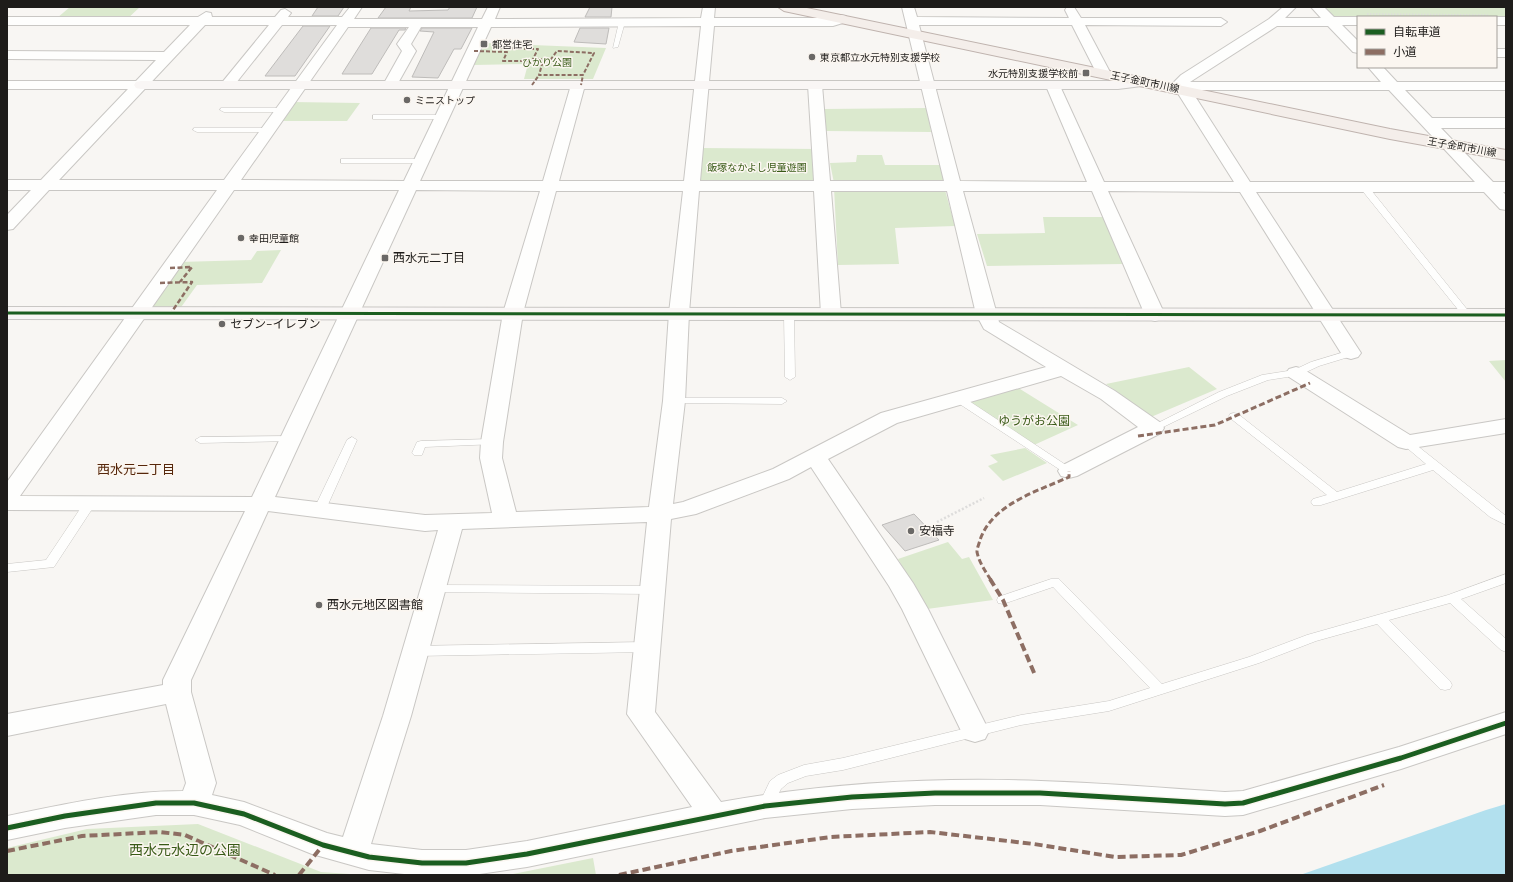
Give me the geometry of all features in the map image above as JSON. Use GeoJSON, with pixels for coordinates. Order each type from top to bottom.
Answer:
{"type":"FeatureCollection","features":[{"type":"Feature","properties":{"kind":"main road","name":"王子金町市川線"},"geometry":{"type":"LineString","coordinates":[[784,7],[841,19],[913,28],[1104,74],[1448,146],[1506,155]]}},
{"type":"Feature","properties":{"kind":"street"},"geometry":{"type":"LineString","coordinates":[[8,55],[66,7]]}},
{"type":"Feature","properties":{"kind":"street"},"geometry":{"type":"LineString","coordinates":[[7,225],[214,7]]}},
{"type":"Feature","properties":{"kind":"street"},"geometry":{"type":"LineString","coordinates":[[227,85],[290,7]]}},
{"type":"Feature","properties":{"kind":"street"},"geometry":{"type":"LineString","coordinates":[[7,498],[267,130],[356,7]]}},
{"type":"Feature","properties":{"kind":"street"},"geometry":{"type":"LineString","coordinates":[[194,803],[201,782],[177,692],[177,680],[494,7]]}},
{"type":"Feature","properties":{"kind":"street"},"geometry":{"type":"LineString","coordinates":[[908,7],[986,314],[991,325],[1108,395],[1153,428],[1069,471]]}},
{"type":"Feature","properties":{"kind":"street"},"geometry":{"type":"LineString","coordinates":[[1069,7],[1104,74]]}},
{"type":"Feature","properties":{"kind":"street"},"geometry":{"type":"LineString","coordinates":[[1210,7],[1239,45]]}},
{"type":"Feature","properties":{"kind":"street"},"geometry":{"type":"LineString","coordinates":[[1178,89],[1274,22],[1290,7]]}},
{"type":"Feature","properties":{"kind":"street"},"geometry":{"type":"LineString","coordinates":[[1317,7],[1357,48]]}},
{"type":"Feature","properties":{"kind":"street"},"geometry":{"type":"LineString","coordinates":[[7,21],[345,22],[426,18],[488,22],[622,22],[708,14],[833,22],[841,19]]}},
{"type":"Feature","properties":{"kind":"street"},"geometry":{"type":"LineString","coordinates":[[708,14],[679,313],[674,401],[660,514],[642,714],[714,815]]}},
{"type":"Feature","properties":{"kind":"street"},"geometry":{"type":"LineString","coordinates":[[390,85],[409,51],[404,44],[426,18]]}},
{"type":"Feature","properties":{"kind":"street"},"geometry":{"type":"LineString","coordinates":[[1274,22],[1331,22],[1357,18]]}},
{"type":"Feature","properties":{"kind":"street"},"geometry":{"type":"LineString","coordinates":[[913,28],[1077,21],[1221,22]]}},
{"type":"Feature","properties":{"kind":"street"},"geometry":{"type":"LineString","coordinates":[[8,55],[168,56]]}},
{"type":"Feature","properties":{"kind":"street"},"geometry":{"type":"LineString","coordinates":[[1376,68],[1448,146],[1506,205]]}},
{"type":"Feature","properties":{"kind":"street"},"geometry":{"type":"LineString","coordinates":[[7,85],[1053,86],[1126,85],[1145,82]]}},
{"type":"Feature","properties":{"kind":"street"},"geometry":{"type":"LineString","coordinates":[[506,520],[491,458],[492,442],[513,313],[578,85]]}},
{"type":"Feature","properties":{"kind":"street"},"geometry":{"type":"LineString","coordinates":[[815,86],[831,314]]}},
{"type":"Feature","properties":{"kind":"street"},"geometry":{"type":"LineString","coordinates":[[1053,86],[1155,314]]}},
{"type":"Feature","properties":{"kind":"street"},"geometry":{"type":"LineString","coordinates":[[1178,89],[1506,86]]}},
{"type":"Feature","properties":{"kind":"street"},"geometry":{"type":"LineString","coordinates":[[1178,89],[1244,186],[1350,353]]}},
{"type":"Feature","properties":{"kind":"street"},"geometry":{"type":"LineString","coordinates":[[1427,123],[1506,123]]}},
{"type":"Feature","properties":{"kind":"street"},"geometry":{"type":"LineString","coordinates":[[7,185],[1506,187]]}},
{"type":"Feature","properties":{"kind":"street"},"geometry":{"type":"LineString","coordinates":[[7,313],[1506,315]]}},
{"type":"Feature","properties":{"kind":"street"},"geometry":{"type":"LineString","coordinates":[[7,503],[260,504],[320,509],[425,524],[660,514],[688,509],[781,474],[889,418],[1063,369]]}},
{"type":"Feature","properties":{"kind":"street"},"geometry":{"type":"LineString","coordinates":[[1296,373],[1406,442],[1506,426]]}},
{"type":"Feature","properties":{"kind":"street"},"geometry":{"type":"LineString","coordinates":[[815,456],[900,583],[915,609],[975,731]]}},
{"type":"Feature","properties":{"kind":"street"},"geometry":{"type":"LineString","coordinates":[[353,853],[397,716],[452,523]]}},
{"type":"Feature","properties":{"kind":"street"},"geometry":{"type":"LineString","coordinates":[[7,725],[177,692]]}},
{"type":"Feature","properties":{"kind":"street"},"geometry":{"type":"LineString","coordinates":[[7,828],[65,816],[156,803],[194,803],[244,814],[323,845],[369,858],[422,863],[466,863],[556,849],[714,815],[766,806],[852,797],[935,793],[1040,793],[1189,803],[1243,803],[1265,798],[1401,758],[1506,723]]}},
{"type":"Feature","properties":{"kind":"lane"},"geometry":{"type":"LineString","coordinates":[[615,47],[622,22]]}},
{"type":"Feature","properties":{"kind":"lane"},"geometry":{"type":"LineString","coordinates":[[224,110],[282,110]]}},
{"type":"Feature","properties":{"kind":"lane"},"geometry":{"type":"LineString","coordinates":[[376,117],[443,117]]}},
{"type":"Feature","properties":{"kind":"lane"},"geometry":{"type":"LineString","coordinates":[[197,130],[267,130]]}},
{"type":"Feature","properties":{"kind":"lane"},"geometry":{"type":"LineString","coordinates":[[344,161],[422,161]]}},
{"type":"Feature","properties":{"kind":"lane"},"geometry":{"type":"LineString","coordinates":[[1364,187],[1467,315]]}},
{"type":"Feature","properties":{"kind":"lane"},"geometry":{"type":"LineString","coordinates":[[789,314],[790,377]]}},
{"type":"Feature","properties":{"kind":"lane"},"geometry":{"type":"LineString","coordinates":[[1153,428],[1223,394],[1266,377],[1296,373],[1315,364],[1350,353]]}},
{"type":"Feature","properties":{"kind":"lane"},"geometry":{"type":"LineString","coordinates":[[959,399],[1069,471]]}},
{"type":"Feature","properties":{"kind":"lane"},"geometry":{"type":"LineString","coordinates":[[674,401],[782,401]]}},
{"type":"Feature","properties":{"kind":"lane"},"geometry":{"type":"LineString","coordinates":[[1234,416],[1335,496]]}},
{"type":"Feature","properties":{"kind":"lane"},"geometry":{"type":"LineString","coordinates":[[200,440],[291,439]]}},
{"type":"Feature","properties":{"kind":"lane"},"geometry":{"type":"LineString","coordinates":[[320,509],[352,440]]}},
{"type":"Feature","properties":{"kind":"lane"},"geometry":{"type":"LineString","coordinates":[[418,453],[421,444],[492,442]]}},
{"type":"Feature","properties":{"kind":"lane"},"geometry":{"type":"LineString","coordinates":[[1406,442],[1494,514],[1506,521]]}},
{"type":"Feature","properties":{"kind":"lane"},"geometry":{"type":"LineString","coordinates":[[1317,502],[1436,465]]}},
{"type":"Feature","properties":{"kind":"lane"},"geometry":{"type":"LineString","coordinates":[[7,568],[50,564],[90,503]]}},
{"type":"Feature","properties":{"kind":"lane"},"geometry":{"type":"LineString","coordinates":[[766,806],[774,785],[783,779],[804,771],[843,764],[1021,720],[1109,706],[1254,660],[1312,638],[1452,598],[1506,578]]}},
{"type":"Feature","properties":{"kind":"lane"},"geometry":{"type":"LineString","coordinates":[[1003,600],[1055,582],[1159,690]]}},
{"type":"Feature","properties":{"kind":"lane"},"geometry":{"type":"LineString","coordinates":[[433,589],[653,590]]}},
{"type":"Feature","properties":{"kind":"lane"},"geometry":{"type":"LineString","coordinates":[[1452,598],[1506,647]]}},
{"type":"Feature","properties":{"kind":"lane"},"geometry":{"type":"LineString","coordinates":[[1380,619],[1445,685]]}},
{"type":"Feature","properties":{"kind":"lane"},"geometry":{"type":"LineString","coordinates":[[415,651],[647,647]]}},
{"type":"Feature","properties":{"kind":"path"},"geometry":{"type":"LineString","coordinates":[[937,522],[984,498]]}},
{"type":"Feature","properties":{"kind":"green space"},"geometry":{"type":"Polygon","coordinates":[[[70,7],[140,7],[126,20],[57,18],[70,7]]]}},
{"type":"Feature","properties":{"kind":"green space"},"geometry":{"type":"Polygon","coordinates":[[[1322,7],[1506,7],[1506,20],[1497,16],[1332,17],[1322,7]]]}},
{"type":"Feature","properties":{"kind":"green space","name":"ひかり公園"},"geometry":{"type":"Polygon","coordinates":[[[484,43],[606,48],[593,79],[524,79],[528,64],[474,65],[484,43]]]}},
{"type":"Feature","properties":{"kind":"green space"},"geometry":{"type":"Polygon","coordinates":[[[292,102],[360,103],[347,121],[279,121],[292,102]]]}},
{"type":"Feature","properties":{"kind":"green space"},"geometry":{"type":"Polygon","coordinates":[[[927,108],[931,132],[826,131],[824,109],[927,108]]]}},
{"type":"Feature","properties":{"kind":"green space","name":"飯塚なかよし児童遊園"},"geometry":{"type":"Polygon","coordinates":[[[700,148],[816,149],[817,184],[697,185],[700,148]]]}},
{"type":"Feature","properties":{"kind":"green space"},"geometry":{"type":"Polygon","coordinates":[[[857,155],[882,155],[885,165],[940,165],[945,182],[834,183],[830,163],[856,162],[857,155]]]}},
{"type":"Feature","properties":{"kind":"green space"},"geometry":{"type":"Polygon","coordinates":[[[834,188],[945,190],[955,226],[895,228],[899,264],[838,265],[834,188]]]}},
{"type":"Feature","properties":{"kind":"green space"},"geometry":{"type":"Polygon","coordinates":[[[1043,217],[1105,217],[1123,264],[987,266],[977,234],[1045,233],[1043,217]]]}},
{"type":"Feature","properties":{"kind":"green space"},"geometry":{"type":"Polygon","coordinates":[[[281,250],[262,283],[197,285],[179,310],[145,310],[179,262],[251,260],[257,251],[281,250]]]}},
{"type":"Feature","properties":{"kind":"green space"},"geometry":{"type":"Polygon","coordinates":[[[1506,360],[1506,382],[1489,361],[1506,360]]]}},
{"type":"Feature","properties":{"kind":"green space"},"geometry":{"type":"Polygon","coordinates":[[[1189,367],[1217,389],[1151,417],[1106,384],[1189,367]]]}},
{"type":"Feature","properties":{"kind":"green space","name":"ゆうがお公園"},"geometry":{"type":"Polygon","coordinates":[[[1015,386],[1078,425],[1034,445],[968,401],[1015,386]]]}},
{"type":"Feature","properties":{"kind":"green space"},"geometry":{"type":"Polygon","coordinates":[[[1025,448],[1047,463],[1003,481],[988,466],[998,462],[990,455],[1025,448]]]}},
{"type":"Feature","properties":{"kind":"green space"},"geometry":{"type":"Polygon","coordinates":[[[948,542],[962,559],[969,557],[993,600],[927,609],[898,559],[948,542]]]}},
{"type":"Feature","properties":{"kind":"green space","name":"西水元水辺の公園"},"geometry":{"type":"Polygon","coordinates":[[[198,824],[321,872],[364,875],[7,875],[7,848],[87,829],[198,824]]]}},
{"type":"Feature","properties":{"kind":"green space"},"geometry":{"type":"Polygon","coordinates":[[[593,858],[596,875],[508,875],[593,858]]]}},
{"type":"Feature","properties":{"kind":"water"},"geometry":{"type":"Polygon","coordinates":[[[1506,804],[1506,875],[1300,875],[1486,810],[1506,804]]]}},
{"type":"Feature","properties":{"kind":"building"},"geometry":{"type":"Polygon","coordinates":[[[318,7],[344,7],[338,16],[312,16],[318,7]]]}},
{"type":"Feature","properties":{"kind":"building"},"geometry":{"type":"Polygon","coordinates":[[[386,7],[411,7],[409,11],[448,10],[450,7],[477,7],[472,18],[378,18],[386,7]]]}},
{"type":"Feature","properties":{"kind":"building"},"geometry":{"type":"Polygon","coordinates":[[[590,7],[612,7],[611,17],[585,17],[590,7]]]}},
{"type":"Feature","properties":{"kind":"building"},"geometry":{"type":"Polygon","coordinates":[[[303,26],[330,26],[295,76],[265,76],[303,26]]]}},
{"type":"Feature","properties":{"kind":"building"},"geometry":{"type":"Polygon","coordinates":[[[371,28],[406,28],[405,30],[399,30],[372,74],[342,74],[371,28]]]}},
{"type":"Feature","properties":{"kind":"building"},"geometry":{"type":"Polygon","coordinates":[[[422,28],[472,28],[461,49],[454,49],[438,78],[412,77],[434,32],[420,31],[422,28]]]}},
{"type":"Feature","properties":{"kind":"building"},"geometry":{"type":"Polygon","coordinates":[[[580,28],[609,28],[606,44],[574,42],[580,28]]]}},
{"type":"Feature","properties":{"kind":"building"},"geometry":{"type":"Polygon","coordinates":[[[914,514],[939,540],[905,551],[882,525],[914,514]]]}},
{"type":"Feature","properties":{"kind":"marked path"},"geometry":{"type":"LineString","coordinates":[[500,48],[538,49],[533,59],[551,59],[557,51],[594,53],[583,75]]}},
{"type":"Feature","properties":{"kind":"marked path"},"geometry":{"type":"LineString","coordinates":[[474,51],[507,52],[503,61],[543,61],[539,75],[583,75],[581,85]]}},
{"type":"Feature","properties":{"kind":"marked path"},"geometry":{"type":"LineString","coordinates":[[532,85],[539,75]]}},
{"type":"Feature","properties":{"kind":"marked path"},"geometry":{"type":"LineString","coordinates":[[170,268],[192,267],[180,282]]}},
{"type":"Feature","properties":{"kind":"marked path"},"geometry":{"type":"LineString","coordinates":[[160,283],[192,282],[171,313]]}},
{"type":"Feature","properties":{"kind":"marked path"},"geometry":{"type":"LineString","coordinates":[[1138,436],[1215,425],[1310,383]]}},
{"type":"Feature","properties":{"kind":"marked path"},"geometry":{"type":"LineString","coordinates":[[1035,675],[1003,600],[981,564],[977,550],[983,532],[996,515],[1016,501],[1069,477],[1069,471]]}},
{"type":"Feature","properties":{"kind":"marked path"},"geometry":{"type":"LineString","coordinates":[[619,875],[731,851],[831,837],[930,832],[1034,844],[1115,857],[1181,855],[1260,831],[1384,785]]}},
{"type":"Feature","properties":{"kind":"marked path"},"geometry":{"type":"LineString","coordinates":[[7,851],[82,836],[160,832],[185,835],[275,875]]}},
{"type":"Feature","properties":{"kind":"marked path"},"geometry":{"type":"LineString","coordinates":[[299,875],[323,845]]}},
{"type":"Feature","properties":{"kind":"cycle path"},"geometry":{"type":"LineString","coordinates":[[7,313],[1506,315]]}},
{"type":"Feature","properties":{"kind":"cycle path"},"geometry":{"type":"LineString","coordinates":[[7,828],[65,816],[156,803],[194,803],[244,814],[323,845],[369,857],[422,863],[466,863],[527,854],[714,815],[765,806],[852,797],[935,793],[1040,793],[1225,804],[1243,803],[1265,798],[1401,758],[1506,723]]}},
{"type":"Feature","properties":{"kind":"place","name":"都営住宅"},"geometry":{"type":"Point","coordinates":[484,44]}},
{"type":"Feature","properties":{"kind":"place","name":"東京都立水元特別支援学校"},"geometry":{"type":"Point","coordinates":[812,57]}},
{"type":"Feature","properties":{"kind":"place","name":"水元特別支援学校前"},"geometry":{"type":"Point","coordinates":[1086,73]}},
{"type":"Feature","properties":{"kind":"place","name":"ミニストップ"},"geometry":{"type":"Point","coordinates":[407,100]}},
{"type":"Feature","properties":{"kind":"place","name":"幸田児童館"},"geometry":{"type":"Point","coordinates":[241,238]}},
{"type":"Feature","properties":{"kind":"place","name":"西水元二丁目"},"geometry":{"type":"Point","coordinates":[385,258]}},
{"type":"Feature","properties":{"kind":"place","name":"セブン-イレブン"},"geometry":{"type":"Point","coordinates":[222,324]}},
{"type":"Feature","properties":{"kind":"place","name":"安福寺"},"geometry":{"type":"Point","coordinates":[911,531]}},
{"type":"Feature","properties":{"kind":"place","name":"西水元地区図書館"},"geometry":{"type":"Point","coordinates":[319,605]}},
{"type":"Feature","properties":{"kind":"district","name":"西水元二丁目"},"geometry":{"type":"Point","coordinates":[136,469]}}]}
